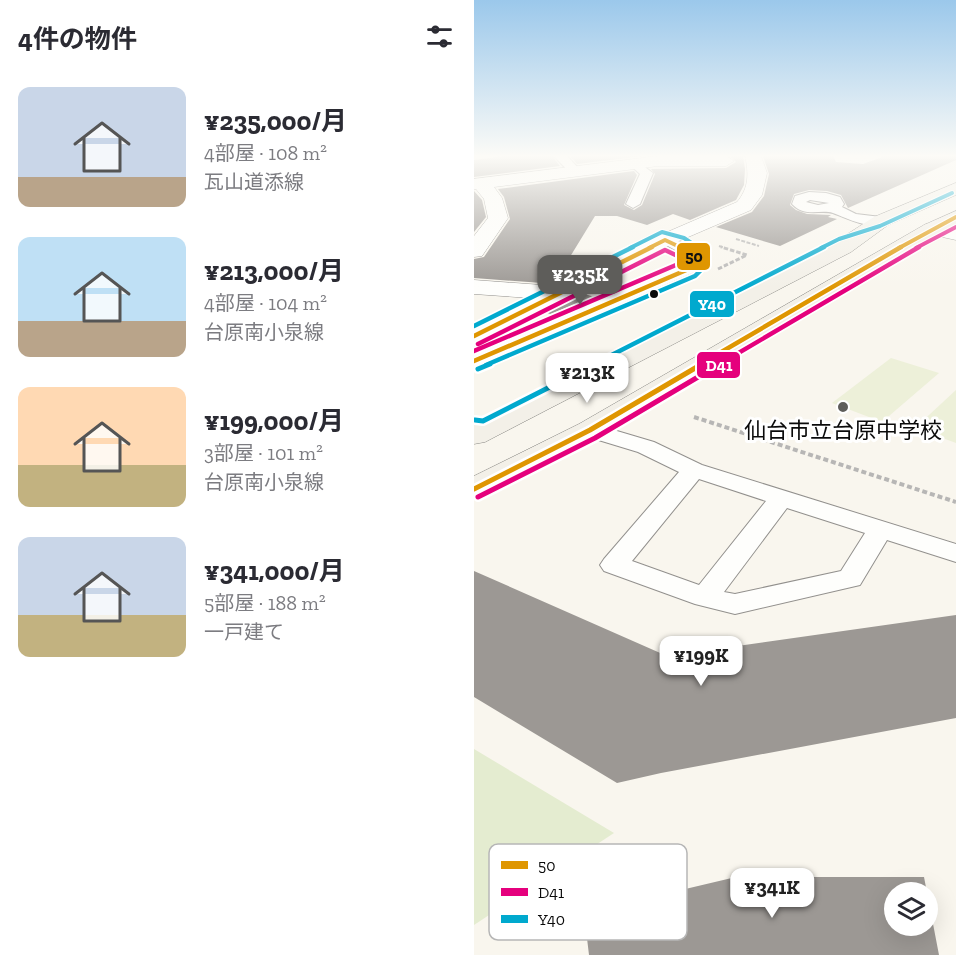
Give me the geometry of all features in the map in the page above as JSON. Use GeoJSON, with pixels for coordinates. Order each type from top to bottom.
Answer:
{"type":"FeatureCollection","features":[{"type":"Feature","properties":{"kind":"street"},"geometry":{"type":"LineString","coordinates":[[494,201],[498,218]]}},
{"type":"Feature","properties":{"kind":"street"},"geometry":{"type":"LineString","coordinates":[[474,336],[665,240],[744,206],[748,201]]}},
{"type":"Feature","properties":{"kind":"street"},"geometry":{"type":"LineString","coordinates":[[478,431],[843,247],[881,221],[927,201]]}},
{"type":"Feature","properties":{"kind":"street"},"geometry":{"type":"LineString","coordinates":[[843,247],[883,234],[956,201]]}},
{"type":"Feature","properties":{"kind":"street"},"geometry":{"type":"LineString","coordinates":[[474,222],[498,218]]}},
{"type":"Feature","properties":{"kind":"street"},"geometry":{"type":"LineString","coordinates":[[474,251],[498,218]]}},
{"type":"Feature","properties":{"kind":"street"},"geometry":{"type":"LineString","coordinates":[[474,489],[590,430],[948,222]]}},
{"type":"Feature","properties":{"kind":"street"},"geometry":{"type":"LineString","coordinates":[[474,286],[559,293]]}},
{"type":"Feature","properties":{"kind":"lane"},"geometry":{"type":"LineString","coordinates":[[832,207],[853,218],[881,221]]}},
{"type":"Feature","properties":{"kind":"lane"},"geometry":{"type":"LineString","coordinates":[[474,361],[691,268],[694,254],[665,240]]}},
{"type":"Feature","properties":{"kind":"lane"},"geometry":{"type":"LineString","coordinates":[[590,430],[646,447],[694,470],[956,553]]}},
{"type":"Feature","properties":{"kind":"lane"},"geometry":{"type":"LineString","coordinates":[[694,470],[614,565],[705,597],[735,604],[850,578],[880,529]]}},
{"type":"Feature","properties":{"kind":"lane"},"geometry":{"type":"LineString","coordinates":[[705,597],[782,498]]}},
{"type":"Feature","properties":{"kind":"path"},"geometry":{"type":"LineString","coordinates":[[736,238],[759,246]]}},
{"type":"Feature","properties":{"kind":"path"},"geometry":{"type":"LineString","coordinates":[[694,417],[956,502]]}},
{"type":"Feature","properties":{"kind":"green space"},"geometry":{"type":"Polygon","coordinates":[[[891,358],[939,373],[882,422],[832,403],[891,358]]]}},
{"type":"Feature","properties":{"kind":"green space"},"geometry":{"type":"Polygon","coordinates":[[[956,390],[956,443],[915,428],[956,390]]]}},
{"type":"Feature","properties":{"kind":"green space"},"geometry":{"type":"Polygon","coordinates":[[[474,749],[614,833],[597,844],[489,844],[489,915],[474,925],[474,749]]]}},
{"type":"Feature","properties":{"kind":"building"},"geometry":{"type":"Polygon","coordinates":[[[474,201],[482,201],[486,217],[474,232],[474,201]]]}},
{"type":"Feature","properties":{"kind":"building"},"geometry":{"type":"Polygon","coordinates":[[[505,201],[626,201],[624,205],[634,210],[642,205],[644,201],[735,201],[690,220],[673,214],[647,225],[617,216],[595,216],[554,283],[556,284],[474,278],[474,259],[484,257],[510,219],[505,201]]]}},
{"type":"Feature","properties":{"kind":"building"},"geometry":{"type":"Polygon","coordinates":[[[761,201],[792,201],[790,205],[796,210],[807,214],[831,215],[828,217],[837,219],[780,246],[716,227],[752,212],[761,201]]]}},
{"type":"Feature","properties":{"kind":"building"},"geometry":{"type":"Polygon","coordinates":[[[844,201],[865,201],[848,208],[844,201]]]}},
{"type":"Feature","properties":{"kind":"building"},"geometry":{"type":"Polygon","coordinates":[[[582,293],[594,297],[550,314],[545,312],[582,293]]]}},
{"type":"Feature","properties":{"kind":"building"},"geometry":{"type":"Polygon","coordinates":[[[474,571],[667,656],[956,615],[956,718],[617,783],[474,697],[474,571]]]}},
{"type":"Feature","properties":{"kind":"building"},"geometry":{"type":"Polygon","coordinates":[[[736,877],[924,877],[925,882],[884,882],[884,936],[935,936],[939,955],[589,955],[587,940],[687,940],[687,889],[736,877]]]}},
{"type":"Feature","properties":{"kind":"transit line","name":"Y40"},"geometry":{"type":"LineString","coordinates":[[475,420],[483,421],[839,239],[880,226],[935,201]]}},
{"type":"Feature","properties":{"kind":"transit line","name":"50"},"geometry":{"type":"LineString","coordinates":[[474,489],[590,430],[931,229],[956,217]]}},
{"type":"Feature","properties":{"kind":"transit line","name":"D41"},"geometry":{"type":"LineString","coordinates":[[478,497],[595,438],[935,237],[956,227]]}},
{"type":"Feature","properties":{"kind":"transit line","name":"Y40"},"geometry":{"type":"LineString","coordinates":[[474,326],[662,232],[684,238],[702,251],[700,271],[695,276],[478,369]]}},
{"type":"Feature","properties":{"kind":"transit line","name":"50"},"geometry":{"type":"LineString","coordinates":[[474,336],[665,240],[694,254],[691,268],[474,361]]}},
{"type":"Feature","properties":{"kind":"transit line","name":"D41"},"geometry":{"type":"LineString","coordinates":[[474,351],[683,262],[684,259],[665,250],[478,344]]}},
{"type":"Feature","properties":{"kind":"place","name":"仙台市立台原中学校"},"geometry":{"type":"Point","coordinates":[843,407]}}]}
